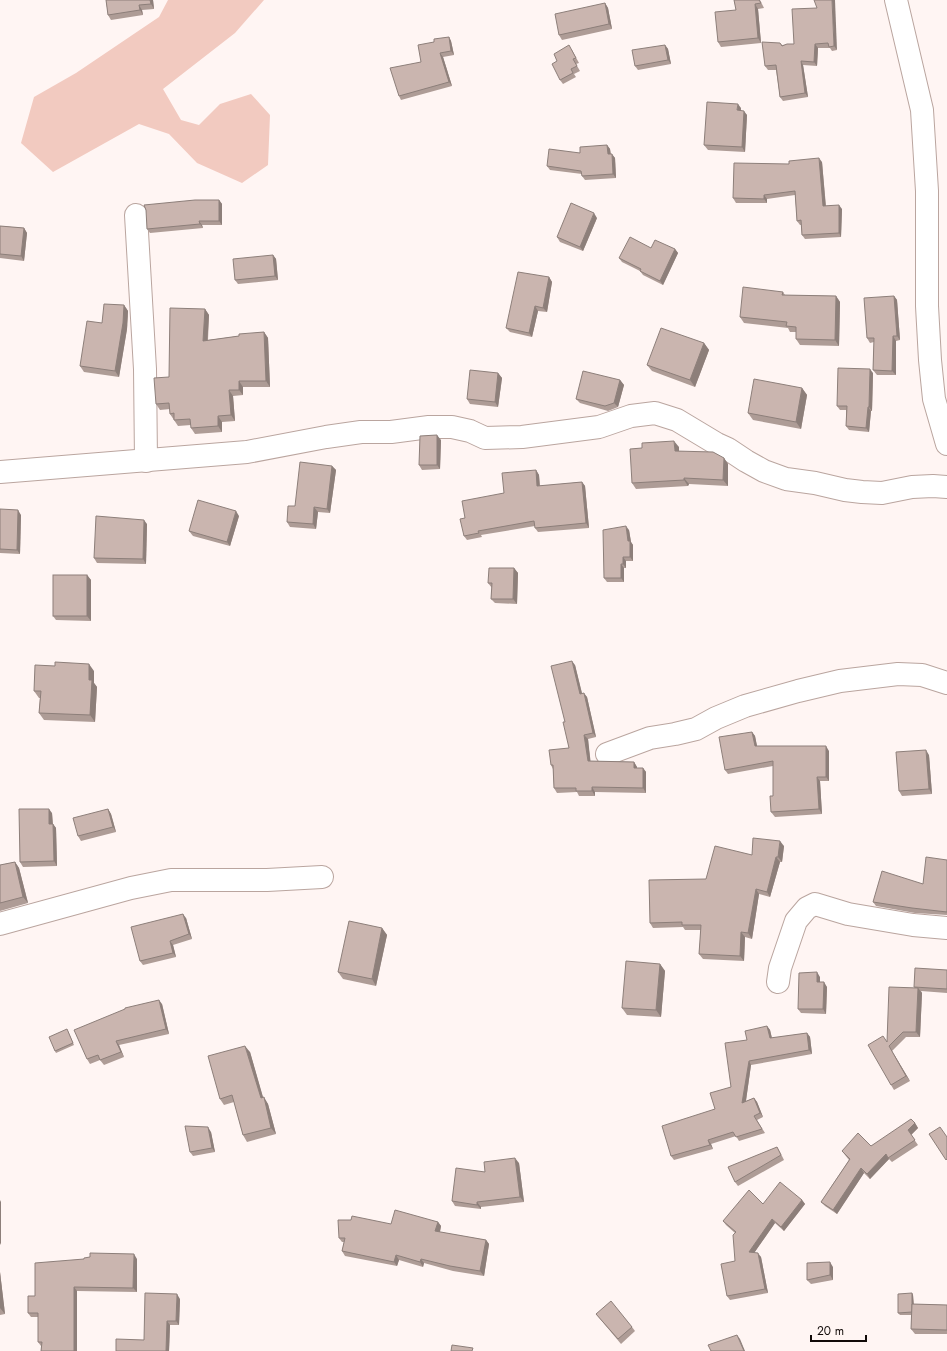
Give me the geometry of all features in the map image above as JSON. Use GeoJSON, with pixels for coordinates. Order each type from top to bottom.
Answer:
{"type":"FeatureCollection","features":[{"type":"Feature","properties":{"kind":"street"},"geometry":{"type":"LineString","coordinates":[[896,0],[922,110],[927,191],[927,306],[930,360],[934,399],[947,444]]}},
{"type":"Feature","properties":{"kind":"street"},"geometry":{"type":"LineString","coordinates":[[136,215],[145,369],[146,461]]}},
{"type":"Feature","properties":{"kind":"street"},"geometry":{"type":"LineString","coordinates":[[0,472],[247,452],[361,432],[391,432],[429,427],[452,427],[470,431],[485,438],[522,437],[599,427],[631,416],[655,413],[677,420],[764,471],[786,480],[815,483],[845,490],[882,493],[912,487],[947,487]]}},
{"type":"Feature","properties":{"kind":"street"},"geometry":{"type":"LineString","coordinates":[[607,754],[643,740],[696,728],[745,706],[840,681],[898,674],[922,675],[947,684]]}},
{"type":"Feature","properties":{"kind":"street"},"geometry":{"type":"LineString","coordinates":[[0,924],[131,888],[171,880],[267,880],[322,877]]}},
{"type":"Feature","properties":{"kind":"street"},"geometry":{"type":"LineString","coordinates":[[778,982],[780,968],[796,921],[807,908],[815,904],[848,914],[913,925],[947,928]]}},
{"type":"Feature","properties":{"kind":"shaded area"},"geometry":{"type":"Polygon","coordinates":[[[168,0],[264,0],[235,33],[163,89],[181,120],[199,125],[220,104],[251,94],[270,115],[268,165],[242,183],[197,163],[169,134],[139,124],[53,172],[21,143],[34,97],[76,73],[159,17],[168,0]]]}},
{"type":"Feature","properties":{"kind":"building"},"geometry":{"type":"Polygon","coordinates":[[[106,0],[150,0],[151,4],[139,5],[140,10],[108,15],[106,0]]]}},
{"type":"Feature","properties":{"kind":"building"},"geometry":{"type":"Polygon","coordinates":[[[734,0],[759,0],[761,3],[755,4],[758,38],[718,42],[715,12],[736,10],[734,0]]]}},
{"type":"Feature","properties":{"kind":"building"},"geometry":{"type":"Polygon","coordinates":[[[814,0],[832,0],[834,46],[829,47],[828,43],[815,44],[814,62],[801,61],[805,93],[780,97],[776,65],[765,66],[762,42],[780,43],[782,46],[794,44],[792,9],[817,8],[814,0]]]}},
{"type":"Feature","properties":{"kind":"building"},"geometry":{"type":"Polygon","coordinates":[[[605,3],[609,24],[559,35],[555,14],[605,3]]]}},
{"type":"Feature","properties":{"kind":"building"},"geometry":{"type":"Polygon","coordinates":[[[449,37],[451,51],[440,53],[449,82],[399,96],[390,68],[421,62],[418,45],[434,42],[434,39],[449,37]]]}},
{"type":"Feature","properties":{"kind":"building"},"geometry":{"type":"Polygon","coordinates":[[[569,45],[576,58],[573,59],[577,66],[571,69],[573,73],[560,80],[552,64],[557,61],[554,54],[569,45]]]}},
{"type":"Feature","properties":{"kind":"building"},"geometry":{"type":"Polygon","coordinates":[[[665,45],[668,60],[635,66],[632,50],[665,45]]]}},
{"type":"Feature","properties":{"kind":"building"},"geometry":{"type":"Polygon","coordinates":[[[707,102],[738,104],[737,110],[744,111],[742,147],[704,145],[707,102]]]}},
{"type":"Feature","properties":{"kind":"building"},"geometry":{"type":"Polygon","coordinates":[[[607,145],[608,154],[612,154],[613,174],[582,176],[581,171],[547,166],[549,149],[580,153],[580,147],[607,145]]]}},
{"type":"Feature","properties":{"kind":"building"},"geometry":{"type":"Polygon","coordinates":[[[819,158],[823,206],[839,205],[839,233],[802,235],[801,220],[797,221],[795,191],[764,195],[764,199],[733,198],[734,163],[789,164],[789,161],[819,158]]]}},
{"type":"Feature","properties":{"kind":"building"},"geometry":{"type":"Polygon","coordinates":[[[195,200],[219,200],[219,221],[199,221],[200,224],[147,229],[146,210],[144,205],[195,200]]]}},
{"type":"Feature","properties":{"kind":"building"},"geometry":{"type":"Polygon","coordinates":[[[571,203],[594,213],[580,247],[557,237],[571,203]]]}},
{"type":"Feature","properties":{"kind":"building"},"geometry":{"type":"Polygon","coordinates":[[[0,226],[24,228],[21,256],[0,254],[0,226]]]}},
{"type":"Feature","properties":{"kind":"building"},"geometry":{"type":"Polygon","coordinates":[[[630,237],[651,248],[655,240],[675,249],[660,281],[619,258],[630,237]]]}},
{"type":"Feature","properties":{"kind":"building"},"geometry":{"type":"Polygon","coordinates":[[[273,255],[275,276],[235,280],[233,259],[273,255]]]}},
{"type":"Feature","properties":{"kind":"building"},"geometry":{"type":"Polygon","coordinates":[[[518,272],[549,277],[543,308],[535,306],[529,333],[506,328],[518,272]]]}},
{"type":"Feature","properties":{"kind":"building"},"geometry":{"type":"Polygon","coordinates":[[[743,287],[783,292],[782,295],[836,296],[835,340],[796,339],[796,327],[786,326],[787,322],[740,317],[743,287]]]}},
{"type":"Feature","properties":{"kind":"building"},"geometry":{"type":"Polygon","coordinates":[[[894,296],[897,336],[893,336],[892,371],[873,370],[874,338],[867,338],[864,298],[894,296]]]}},
{"type":"Feature","properties":{"kind":"building"},"geometry":{"type":"Polygon","coordinates":[[[104,304],[124,305],[123,323],[115,371],[80,366],[87,321],[102,323],[104,304]]]}},
{"type":"Feature","properties":{"kind":"building"},"geometry":{"type":"Polygon","coordinates":[[[170,308],[205,309],[203,341],[239,336],[239,334],[264,332],[266,381],[239,381],[239,390],[229,390],[231,415],[218,416],[218,426],[191,428],[190,419],[174,420],[174,413],[170,414],[169,403],[156,404],[154,378],[169,377],[170,308]]]}},
{"type":"Feature","properties":{"kind":"building"},"geometry":{"type":"Polygon","coordinates":[[[661,328],[704,343],[690,380],[647,365],[661,328]]]}},
{"type":"Feature","properties":{"kind":"building"},"geometry":{"type":"Polygon","coordinates":[[[838,368],[870,369],[869,407],[866,428],[846,426],[847,406],[837,406],[838,368]]]}},
{"type":"Feature","properties":{"kind":"building"},"geometry":{"type":"Polygon","coordinates":[[[470,370],[498,373],[495,402],[467,399],[470,370]]]}},
{"type":"Feature","properties":{"kind":"building"},"geometry":{"type":"Polygon","coordinates":[[[583,371],[620,380],[614,403],[605,406],[576,399],[583,371]]]}},
{"type":"Feature","properties":{"kind":"building"},"geometry":{"type":"Polygon","coordinates":[[[754,379],[802,388],[796,422],[748,413],[754,379]]]}},
{"type":"Feature","properties":{"kind":"building"},"geometry":{"type":"Polygon","coordinates":[[[437,435],[437,465],[419,465],[420,436],[437,435]]]}},
{"type":"Feature","properties":{"kind":"building"},"geometry":{"type":"Polygon","coordinates":[[[674,441],[675,451],[713,452],[724,458],[723,480],[684,478],[684,480],[632,483],[630,449],[642,448],[642,443],[674,441]]]}},
{"type":"Feature","properties":{"kind":"building"},"geometry":{"type":"Polygon","coordinates":[[[300,462],[332,466],[327,509],[314,507],[313,524],[287,522],[288,506],[295,506],[300,462]]]}},
{"type":"Feature","properties":{"kind":"building"},"geometry":{"type":"Polygon","coordinates":[[[536,470],[537,486],[582,482],[586,523],[535,528],[534,521],[478,531],[479,533],[464,536],[460,519],[465,518],[462,501],[504,493],[502,473],[536,470]]]}},
{"type":"Feature","properties":{"kind":"building"},"geometry":{"type":"Polygon","coordinates":[[[198,500],[236,511],[227,542],[189,531],[198,500]]]}},
{"type":"Feature","properties":{"kind":"building"},"geometry":{"type":"Polygon","coordinates":[[[0,509],[18,510],[17,550],[0,549],[0,509]]]}},
{"type":"Feature","properties":{"kind":"building"},"geometry":{"type":"Polygon","coordinates":[[[96,516],[144,520],[143,559],[94,558],[96,516]]]}},
{"type":"Feature","properties":{"kind":"building"},"geometry":{"type":"Polygon","coordinates":[[[626,526],[628,541],[630,541],[630,557],[623,557],[623,564],[621,564],[621,578],[604,578],[603,530],[626,526]]]}},
{"type":"Feature","properties":{"kind":"building"},"geometry":{"type":"Polygon","coordinates":[[[489,568],[514,568],[513,599],[491,599],[492,583],[488,583],[489,568]]]}},
{"type":"Feature","properties":{"kind":"building"},"geometry":{"type":"Polygon","coordinates":[[[53,575],[87,575],[87,616],[53,616],[53,575]]]}},
{"type":"Feature","properties":{"kind":"building"},"geometry":{"type":"Polygon","coordinates":[[[572,661],[580,694],[584,693],[593,733],[584,735],[588,761],[634,762],[634,768],[643,768],[643,788],[592,787],[592,791],[576,791],[576,788],[554,788],[553,765],[551,765],[549,750],[569,748],[563,722],[565,722],[551,666],[572,661]]]}},
{"type":"Feature","properties":{"kind":"building"},"geometry":{"type":"Polygon","coordinates":[[[55,662],[89,664],[89,680],[92,680],[90,715],[39,713],[41,691],[34,691],[35,665],[55,666],[55,662]]]}},
{"type":"Feature","properties":{"kind":"building"},"geometry":{"type":"Polygon","coordinates":[[[752,732],[755,746],[826,746],[826,777],[817,777],[819,809],[771,812],[770,796],[773,796],[773,761],[725,770],[719,737],[752,732]]]}},
{"type":"Feature","properties":{"kind":"building"},"geometry":{"type":"Polygon","coordinates":[[[926,750],[929,789],[899,791],[896,752],[926,750]]]}},
{"type":"Feature","properties":{"kind":"building"},"geometry":{"type":"Polygon","coordinates":[[[19,809],[49,809],[49,824],[53,824],[54,861],[20,862],[19,809]]]}},
{"type":"Feature","properties":{"kind":"building"},"geometry":{"type":"Polygon","coordinates":[[[108,809],[113,827],[78,836],[73,818],[108,809]]]}},
{"type":"Feature","properties":{"kind":"building"},"geometry":{"type":"Polygon","coordinates":[[[753,838],[780,841],[778,857],[776,857],[767,892],[756,889],[748,933],[741,932],[740,956],[699,954],[701,925],[682,925],[682,922],[650,923],[649,880],[706,879],[715,846],[752,855],[753,838]]]}},
{"type":"Feature","properties":{"kind":"building"},"geometry":{"type":"Polygon","coordinates":[[[926,857],[947,860],[947,912],[873,902],[882,871],[923,884],[926,857]]]}},
{"type":"Feature","properties":{"kind":"building"},"geometry":{"type":"Polygon","coordinates":[[[15,862],[23,897],[0,903],[0,865],[15,862]]]}},
{"type":"Feature","properties":{"kind":"building"},"geometry":{"type":"Polygon","coordinates":[[[183,914],[189,934],[170,941],[173,953],[140,961],[131,927],[183,914]]]}},
{"type":"Feature","properties":{"kind":"building"},"geometry":{"type":"Polygon","coordinates":[[[349,921],[382,928],[372,979],[338,972],[349,921]]]}},
{"type":"Feature","properties":{"kind":"building"},"geometry":{"type":"Polygon","coordinates":[[[626,961],[660,964],[656,1010],[622,1008],[626,961]]]}},
{"type":"Feature","properties":{"kind":"building"},"geometry":{"type":"Polygon","coordinates":[[[915,968],[947,970],[947,989],[914,987],[915,968]]]}},
{"type":"Feature","properties":{"kind":"building"},"geometry":{"type":"Polygon","coordinates":[[[817,972],[817,982],[824,982],[823,1009],[798,1009],[799,973],[817,972]]]}},
{"type":"Feature","properties":{"kind":"building"},"geometry":{"type":"Polygon","coordinates":[[[889,987],[918,988],[916,1032],[903,1032],[889,1046],[906,1076],[891,1085],[868,1045],[883,1036],[887,1042],[889,987]]]}},
{"type":"Feature","properties":{"kind":"building"},"geometry":{"type":"Polygon","coordinates":[[[159,1000],[166,1029],[116,1041],[121,1052],[100,1060],[98,1055],[87,1059],[74,1030],[125,1008],[159,1000]]]}},
{"type":"Feature","properties":{"kind":"building"},"geometry":{"type":"Polygon","coordinates":[[[767,1026],[770,1038],[807,1033],[809,1050],[749,1061],[742,1103],[754,1098],[760,1113],[754,1116],[762,1129],[736,1137],[733,1132],[708,1140],[710,1145],[671,1156],[662,1126],[715,1109],[710,1093],[731,1087],[725,1043],[747,1040],[745,1031],[767,1026]]]}},
{"type":"Feature","properties":{"kind":"building"},"geometry":{"type":"Polygon","coordinates":[[[67,1029],[73,1043],[55,1051],[49,1037],[67,1029]]]}},
{"type":"Feature","properties":{"kind":"building"},"geometry":{"type":"Polygon","coordinates":[[[245,1046],[261,1098],[264,1097],[271,1128],[243,1135],[232,1095],[220,1099],[208,1056],[245,1046]]]}},
{"type":"Feature","properties":{"kind":"building"},"geometry":{"type":"Polygon","coordinates":[[[911,1119],[915,1123],[908,1130],[915,1140],[888,1158],[886,1154],[867,1174],[861,1168],[833,1210],[821,1202],[850,1159],[842,1151],[858,1133],[871,1146],[911,1119]]]}},
{"type":"Feature","properties":{"kind":"building"},"geometry":{"type":"Polygon","coordinates":[[[185,1126],[208,1127],[212,1148],[190,1152],[185,1126]]]}},
{"type":"Feature","properties":{"kind":"building"},"geometry":{"type":"Polygon","coordinates":[[[940,1127],[947,1137],[946,1160],[929,1134],[940,1127]]]}},
{"type":"Feature","properties":{"kind":"building"},"geometry":{"type":"Polygon","coordinates":[[[777,1147],[781,1155],[735,1182],[728,1167],[777,1147]]]}},
{"type":"Feature","properties":{"kind":"building"},"geometry":{"type":"Polygon","coordinates":[[[515,1158],[520,1197],[477,1202],[477,1205],[452,1201],[456,1168],[485,1172],[484,1162],[515,1158]]]}},
{"type":"Feature","properties":{"kind":"building"},"geometry":{"type":"Polygon","coordinates":[[[780,1182],[802,1200],[781,1227],[772,1219],[749,1252],[758,1253],[765,1289],[727,1296],[721,1264],[735,1261],[733,1235],[736,1232],[723,1221],[749,1190],[763,1204],[780,1182]]]}},
{"type":"Feature","properties":{"kind":"building"},"geometry":{"type":"Polygon","coordinates":[[[395,1210],[438,1222],[435,1231],[486,1240],[480,1271],[421,1259],[420,1262],[396,1255],[394,1262],[342,1251],[345,1238],[339,1238],[338,1220],[351,1220],[352,1216],[391,1224],[395,1210]]]}},
{"type":"Feature","properties":{"kind":"building"},"geometry":{"type":"Polygon","coordinates":[[[90,1253],[134,1254],[133,1288],[74,1287],[74,1351],[41,1351],[42,1342],[38,1342],[38,1313],[28,1313],[28,1296],[35,1296],[35,1263],[84,1259],[90,1257],[90,1253]]]}},
{"type":"Feature","properties":{"kind":"building"},"geometry":{"type":"Polygon","coordinates":[[[830,1262],[830,1275],[807,1280],[807,1263],[830,1262]]]}},
{"type":"Feature","properties":{"kind":"building"},"geometry":{"type":"Polygon","coordinates":[[[145,1293],[177,1294],[176,1321],[167,1321],[166,1351],[116,1351],[116,1339],[144,1340],[145,1293]]]}},
{"type":"Feature","properties":{"kind":"building"},"geometry":{"type":"Polygon","coordinates":[[[912,1293],[912,1312],[898,1313],[898,1294],[912,1293]]]}},
{"type":"Feature","properties":{"kind":"building"},"geometry":{"type":"Polygon","coordinates":[[[611,1301],[632,1327],[618,1339],[596,1314],[611,1301]]]}},
{"type":"Feature","properties":{"kind":"building"},"geometry":{"type":"Polygon","coordinates":[[[912,1304],[947,1305],[947,1330],[911,1329],[912,1304]]]}},
{"type":"Feature","properties":{"kind":"building"},"geometry":{"type":"Polygon","coordinates":[[[737,1335],[744,1351],[711,1351],[708,1345],[737,1335]]]}},
{"type":"Feature","properties":{"kind":"building"},"geometry":{"type":"Polygon","coordinates":[[[452,1345],[473,1348],[472,1351],[451,1351],[452,1345]]]}}]}
